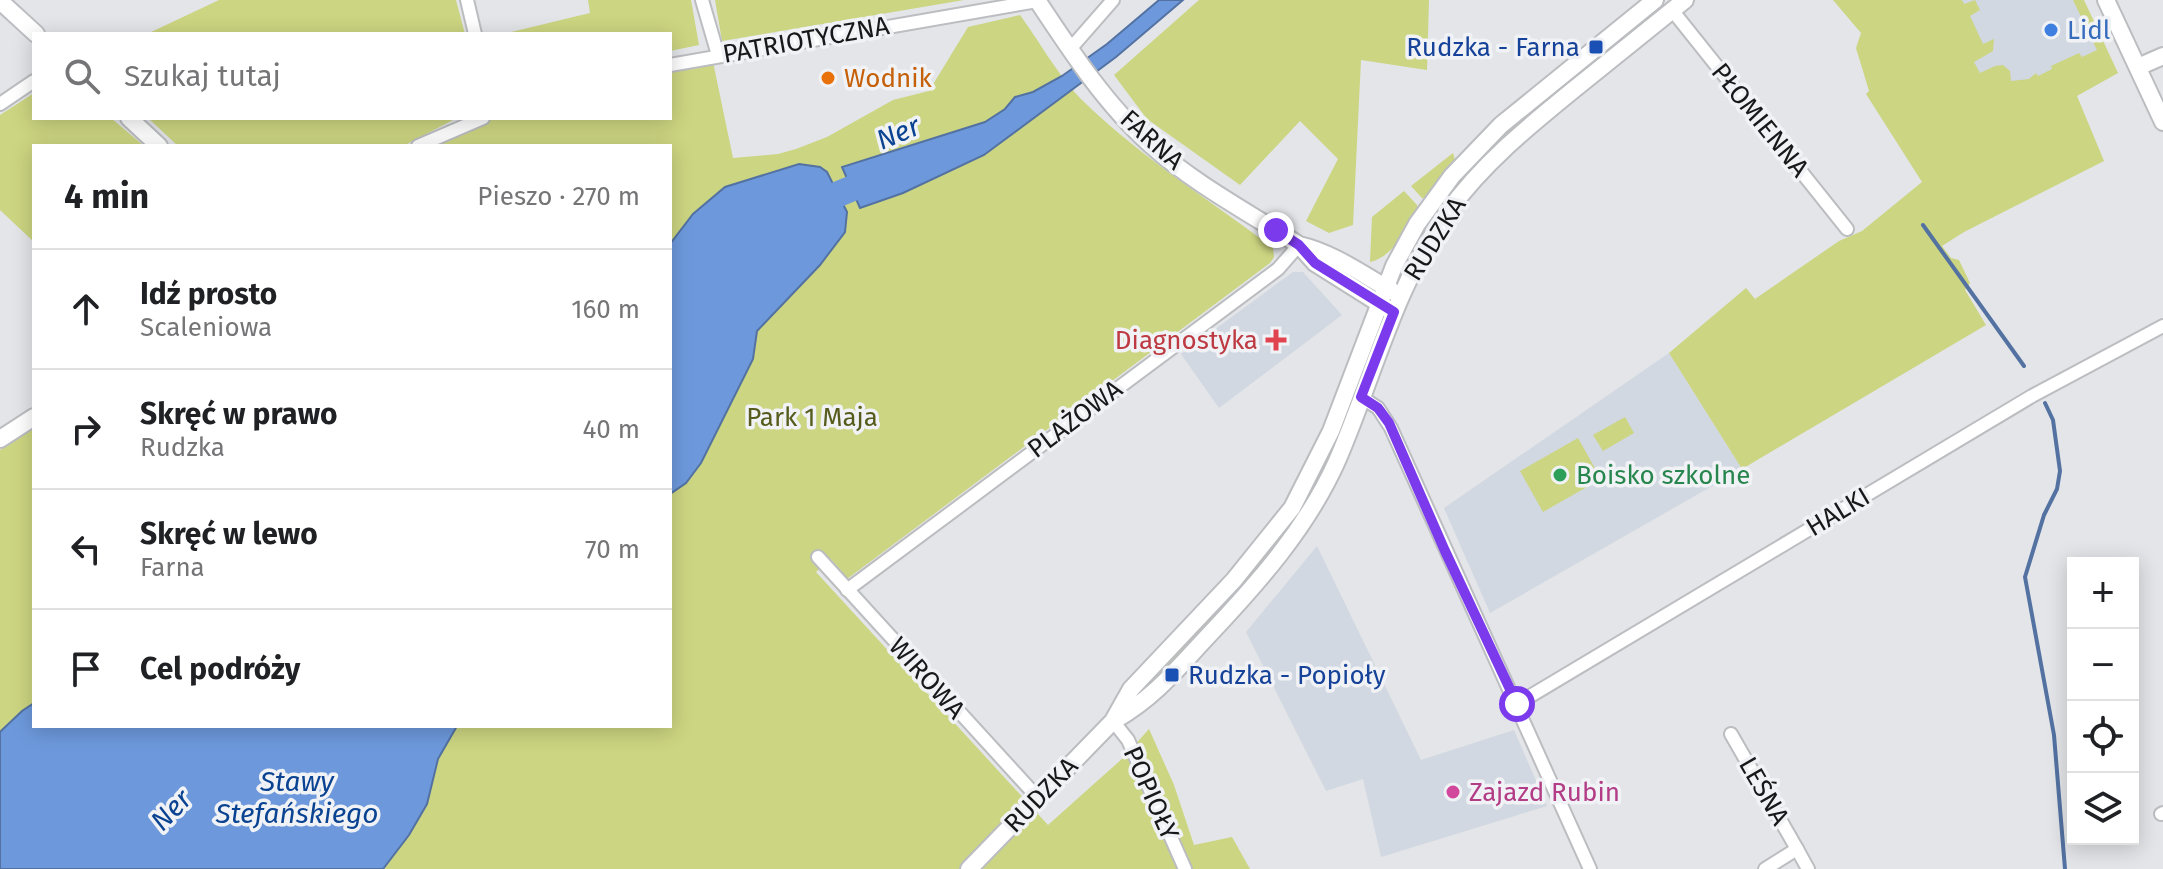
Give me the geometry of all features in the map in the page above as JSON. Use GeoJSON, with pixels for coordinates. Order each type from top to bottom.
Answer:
{"type":"FeatureCollection","features":[{"type":"Feature","properties":{"kind":"street"},"geometry":{"type":"LineString","coordinates":[[467,0],[475,32]]}},
{"type":"Feature","properties":{"kind":"street"},"geometry":{"type":"LineString","coordinates":[[702,0],[718,55]]}},
{"type":"Feature","properties":{"kind":"street","name":"PATRIOTYCZNA"},"geometry":{"type":"LineString","coordinates":[[672,65],[1037,0]]}},
{"type":"Feature","properties":{"kind":"street","name":"FARNA"},"geometry":{"type":"LineString","coordinates":[[1037,0],[1100,88],[1128,122],[1166,157],[1299,245],[1315,263],[1394,312]]}},
{"type":"Feature","properties":{"kind":"street"},"geometry":{"type":"LineString","coordinates":[[1074,52],[1113,0]]}},
{"type":"Feature","properties":{"kind":"street","name":"RUDZKA"},"geometry":{"type":"LineString","coordinates":[[969,869],[1113,721],[1131,689],[1244,569],[1292,508],[1331,431],[1378,303],[1417,224],[1473,152],[1519,110],[1655,0]]}},
{"type":"Feature","properties":{"kind":"street"},"geometry":{"type":"LineString","coordinates":[[2106,0],[2163,122]]}},
{"type":"Feature","properties":{"kind":"street"},"geometry":{"type":"LineString","coordinates":[[0,1],[34,32]]}},
{"type":"Feature","properties":{"kind":"street","name":"RUDZKA"},"geometry":{"type":"LineString","coordinates":[[1113,721],[1143,704],[1162,685],[1243,598],[1307,517],[1335,464],[1401,295],[1441,222],[1486,166],[1520,134],[1679,5]]}},
{"type":"Feature","properties":{"kind":"street","name":"PŁOMIENNA"},"geometry":{"type":"LineString","coordinates":[[1679,5],[1847,229]]}},
{"type":"Feature","properties":{"kind":"street"},"geometry":{"type":"LineString","coordinates":[[2138,67],[2163,56]]}},
{"type":"Feature","properties":{"kind":"street"},"geometry":{"type":"LineString","coordinates":[[0,104],[32,82]]}},
{"type":"Feature","properties":{"kind":"street"},"geometry":{"type":"LineString","coordinates":[[131,120],[157,144]]}},
{"type":"Feature","properties":{"kind":"street"},"geometry":{"type":"LineString","coordinates":[[423,144],[478,120]]}},
{"type":"Feature","properties":{"kind":"street","name":"FARNA"},"geometry":{"type":"LineString","coordinates":[[1299,245],[1327,254],[1401,295]]}},
{"type":"Feature","properties":{"kind":"street","name":"PLAŻOWA"},"geometry":{"type":"LineString","coordinates":[[847,590],[1278,269],[1299,245]]}},
{"type":"Feature","properties":{"kind":"street","name":"HALKI"},"geometry":{"type":"LineString","coordinates":[[1517,704],[2032,396],[2163,326]]}},
{"type":"Feature","properties":{"kind":"street"},"geometry":{"type":"LineString","coordinates":[[1361,397],[1378,408],[1389,423],[1590,869]]}},
{"type":"Feature","properties":{"kind":"street"},"geometry":{"type":"LineString","coordinates":[[0,439],[32,418]]}},
{"type":"Feature","properties":{"kind":"street","name":"WIROWA"},"geometry":{"type":"LineString","coordinates":[[818,557],[1038,798]]}},
{"type":"Feature","properties":{"kind":"street","name":"POPIOŁY"},"geometry":{"type":"LineString","coordinates":[[1113,721],[1128,740],[1184,868]]}},
{"type":"Feature","properties":{"kind":"street","name":"LEŚNA"},"geometry":{"type":"LineString","coordinates":[[1731,734],[1808,869]]}},
{"type":"Feature","properties":{"kind":"street","name":"LEŚNA"},"geometry":{"type":"LineString","coordinates":[[1765,869],[1797,849]]}},
{"type":"Feature","properties":{"kind":"shaded area"},"geometry":{"type":"Polygon","coordinates":[[[1935,0],[2081,0],[2104,50],[1991,105],[1935,0]]]}},
{"type":"Feature","properties":{"kind":"shaded area"},"geometry":{"type":"Polygon","coordinates":[[[1293,272],[1303,272],[1342,315],[1219,408],[1181,354],[1293,272]]]}},
{"type":"Feature","properties":{"kind":"shaded area"},"geometry":{"type":"Polygon","coordinates":[[[1669,353],[1742,469],[1490,613],[1444,508],[1669,353]]]}},
{"type":"Feature","properties":{"kind":"shaded area"},"geometry":{"type":"Polygon","coordinates":[[[1317,546],[1421,760],[1514,730],[1547,806],[1381,857],[1363,779],[1326,791],[1246,632],[1317,546]]]}},
{"type":"Feature","properties":{"kind":"green space"},"geometry":{"type":"Polygon","coordinates":[[[219,0],[456,0],[464,32],[151,32],[219,0]]]}},
{"type":"Feature","properties":{"kind":"green space"},"geometry":{"type":"Polygon","coordinates":[[[588,0],[691,0],[699,45],[672,51],[672,32],[511,32],[590,13],[588,0]]]}},
{"type":"Feature","properties":{"kind":"green space"},"geometry":{"type":"Polygon","coordinates":[[[715,0],[964,0],[722,41],[715,0]]]}},
{"type":"Feature","properties":{"kind":"green space"},"geometry":{"type":"Polygon","coordinates":[[[1199,0],[1429,0],[1427,70],[1361,60],[1353,225],[1329,233],[1306,221],[1338,159],[1300,121],[1240,185],[1147,119],[1114,75],[1199,0]]]}},
{"type":"Feature","properties":{"kind":"green space"},"geometry":{"type":"Polygon","coordinates":[[[1833,0],[1962,0],[1964,4],[1975,0],[1980,10],[1970,16],[1983,44],[1994,39],[1993,51],[1974,62],[1980,73],[2003,65],[2010,71],[2011,81],[2029,79],[2036,73],[2038,76],[2079,53],[2082,57],[2097,50],[2073,0],[2084,0],[2118,73],[2077,96],[2104,161],[1942,246],[1951,258],[1959,260],[1970,283],[1965,290],[1986,325],[1742,469],[1669,353],[1746,288],[1755,299],[1839,241],[1862,231],[1922,182],[1866,94],[1869,91],[1856,48],[1861,33],[1833,0]]]}},
{"type":"Feature","properties":{"kind":"green space","name":"Park 1 Maja"},"geometry":{"type":"Polygon","coordinates":[[[1020,15],[1057,70],[1104,121],[1273,248],[1274,257],[847,579],[831,559],[816,572],[1048,825],[1123,758],[1149,729],[1174,785],[1194,845],[1232,837],[1250,869],[0,869],[0,450],[32,429],[32,728],[672,728],[672,144],[437,144],[491,120],[672,120],[672,72],[713,62],[733,158],[778,154],[827,137],[893,100],[929,91],[968,27],[1020,15]]]}},
{"type":"Feature","properties":{"kind":"green space"},"geometry":{"type":"Polygon","coordinates":[[[1638,23],[1640,26],[1548,100],[1483,159],[1447,202],[1405,269],[1402,269],[1425,225],[1480,159],[1530,111],[1638,23]]]}},
{"type":"Feature","properties":{"kind":"green space"},"geometry":{"type":"Polygon","coordinates":[[[32,94],[32,120],[113,120],[142,144],[32,144],[32,240],[0,210],[0,115],[32,94]]]}},
{"type":"Feature","properties":{"kind":"green space"},"geometry":{"type":"Polygon","coordinates":[[[150,120],[453,120],[407,144],[176,144],[150,120]]]}},
{"type":"Feature","properties":{"kind":"green space"},"geometry":{"type":"Polygon","coordinates":[[[1453,153],[1455,160],[1426,198],[1422,198],[1411,186],[1453,153]]]}},
{"type":"Feature","properties":{"kind":"green space"},"geometry":{"type":"Polygon","coordinates":[[[1404,191],[1418,210],[1393,248],[1370,262],[1372,217],[1404,191]]]}},
{"type":"Feature","properties":{"kind":"green space"},"geometry":{"type":"Polygon","coordinates":[[[1370,342],[1374,343],[1339,437],[1323,473],[1296,518],[1257,570],[1148,688],[1145,686],[1258,564],[1297,510],[1370,342]]]}},
{"type":"Feature","properties":{"kind":"green space","name":"Boisko szkolne"},"geometry":{"type":"Polygon","coordinates":[[[1625,417],[1634,433],[1603,451],[1593,435],[1625,417]]]}},
{"type":"Feature","properties":{"kind":"green space","name":"Boisko szkolne"},"geometry":{"type":"Polygon","coordinates":[[[1578,438],[1601,479],[1543,512],[1520,471],[1578,438]]]}},
{"type":"Feature","properties":{"kind":"water"},"geometry":{"type":"Polygon","coordinates":[[[1159,0],[1183,0],[1116,57],[984,155],[903,193],[860,208],[842,167],[985,122],[1005,109],[1015,97],[1033,92],[1062,76],[1107,44],[1159,0]]]}},
{"type":"Feature","properties":{"kind":"water"},"geometry":{"type":"Polygon","coordinates":[[[799,164],[820,167],[827,172],[847,212],[845,232],[820,265],[757,331],[753,359],[701,463],[686,483],[672,493],[672,241],[693,214],[725,187],[799,164]]]}},
{"type":"Feature","properties":{"kind":"water","name":"Stawy Stefańskiego"},"geometry":{"type":"Polygon","coordinates":[[[32,704],[32,728],[456,728],[438,759],[427,804],[409,835],[383,869],[0,869],[0,732],[32,704]]]}},
{"type":"Feature","properties":{"kind":"waterway","name":"Ner"},"geometry":{"type":"LineString","coordinates":[[807,207],[882,176]]}},
{"type":"Feature","properties":{"kind":"waterway"},"geometry":{"type":"LineString","coordinates":[[1923,225],[2024,366]]}},
{"type":"Feature","properties":{"kind":"waterway"},"geometry":{"type":"LineString","coordinates":[[2045,403],[2053,420],[2060,471],[2057,489],[2044,515],[2025,577],[2054,735],[2065,869]]}},
{"type":"Feature","properties":{"kind":"place","name":"Lidl"},"geometry":{"type":"Point","coordinates":[2051,30]}},
{"type":"Feature","properties":{"kind":"place","name":"Rudzka - Farna"},"geometry":{"type":"Point","coordinates":[1596,47]}},
{"type":"Feature","properties":{"kind":"place","name":"Wodnik"},"geometry":{"type":"Point","coordinates":[828,78]}},
{"type":"Feature","properties":{"kind":"place","name":"Diagnostyka"},"geometry":{"type":"Point","coordinates":[1276,340]}},
{"type":"Feature","properties":{"kind":"place","name":"Boisko szkolne"},"geometry":{"type":"Point","coordinates":[1560,475]}},
{"type":"Feature","properties":{"kind":"place","name":"Rudzka - Popioły"},"geometry":{"type":"Point","coordinates":[1172,675]}},
{"type":"Feature","properties":{"kind":"place","name":"Zajazd Rubin"},"geometry":{"type":"Point","coordinates":[1453,792]}},
{"type":"Feature","properties":{"kind":"route"},"geometry":{"type":"LineString","coordinates":[[1276,230],[1299,245],[1315,263],[1394,312],[1361,397],[1378,408],[1389,423],[1517,704]]}}]}
